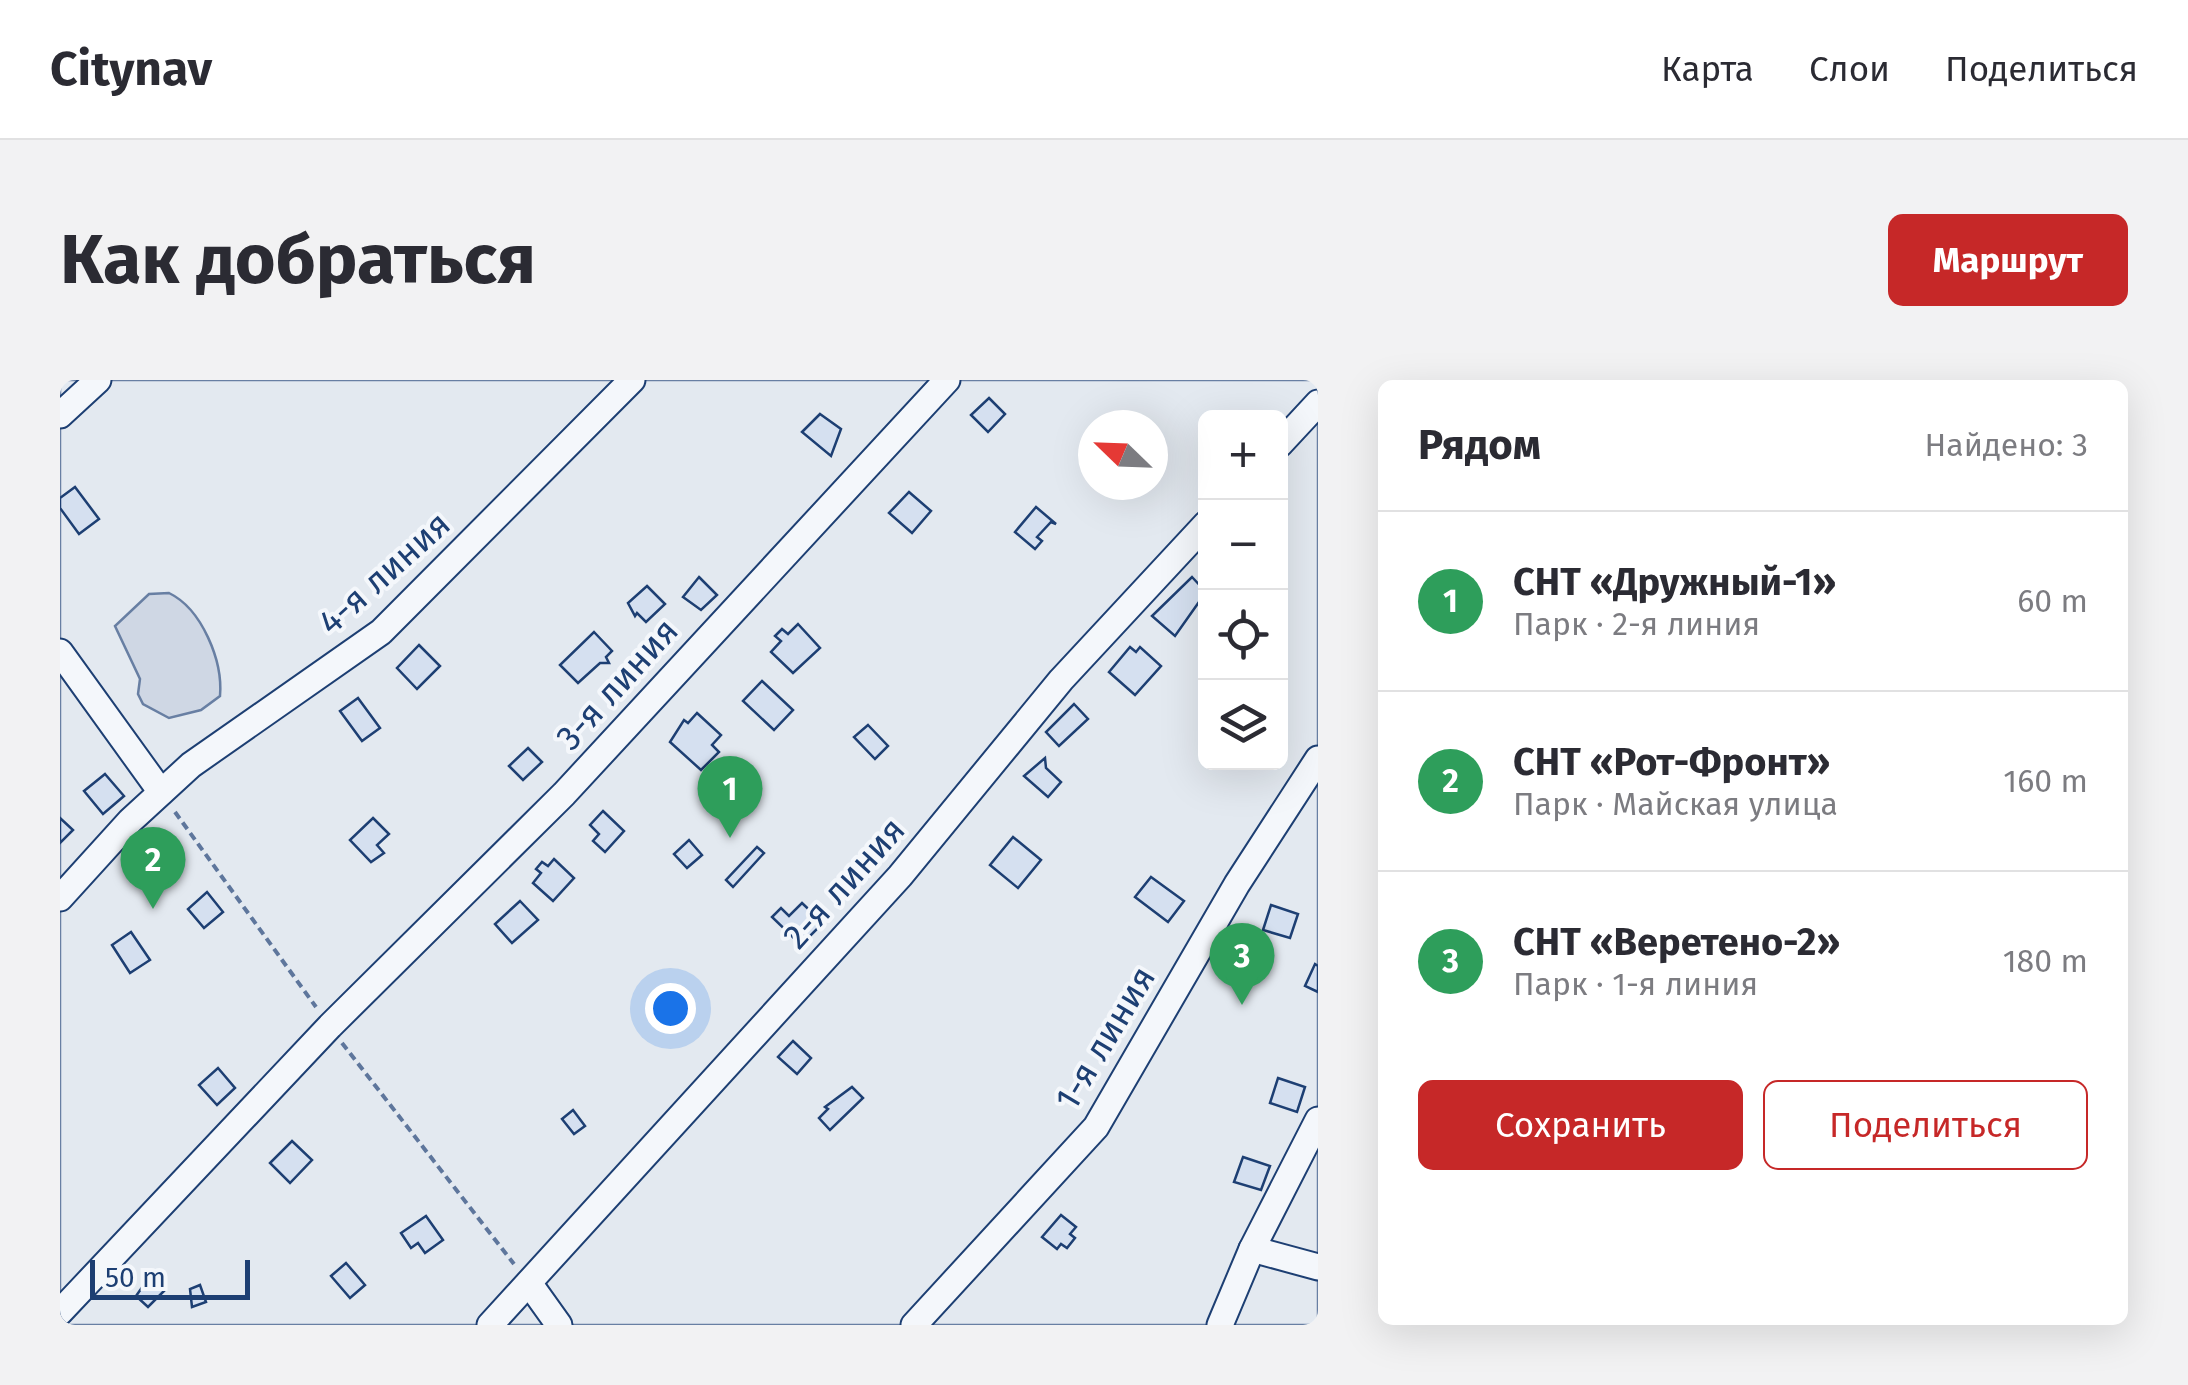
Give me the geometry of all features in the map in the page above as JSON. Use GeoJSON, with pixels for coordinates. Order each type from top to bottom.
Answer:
{"type":"FeatureCollection","features":[{"type":"Feature","properties":{"kind":"street"},"geometry":{"type":"LineString","coordinates":[[60,414],[98,380]]}},
{"type":"Feature","properties":{"kind":"street","name":"4-я линия"},"geometry":{"type":"LineString","coordinates":[[60,898],[160,792],[242,728],[381,632],[632,380]]}},
{"type":"Feature","properties":{"kind":"street","name":"3-я линия"},"geometry":{"type":"LineString","coordinates":[[60,1312],[330,1026],[564,794],[947,380]]}},
{"type":"Feature","properties":{"kind":"street"},"geometry":{"type":"LineString","coordinates":[[1288,436],[1318,404]]}},
{"type":"Feature","properties":{"kind":"street","name":"2-я линия"},"geometry":{"type":"LineString","coordinates":[[490,1325],[900,876],[1061,680],[1198,533]]}},
{"type":"Feature","properties":{"kind":"street"},"geometry":{"type":"LineString","coordinates":[[62,659],[160,792]]}},
{"type":"Feature","properties":{"kind":"street","name":"1-я линия"},"geometry":{"type":"LineString","coordinates":[[914,1325],[1096,1126],[1237,884],[1318,759]]}},
{"type":"Feature","properties":{"kind":"street"},"geometry":{"type":"LineString","coordinates":[[1220,1325],[1252,1250],[1318,1120]]}},
{"type":"Feature","properties":{"kind":"street"},"geometry":{"type":"LineString","coordinates":[[1252,1250],[1318,1267]]}},
{"type":"Feature","properties":{"kind":"street"},"geometry":{"type":"LineString","coordinates":[[529,1283],[559,1325]]}},
{"type":"Feature","properties":{"kind":"path"},"geometry":{"type":"LineString","coordinates":[[160,792],[330,1026],[529,1283]]}},
{"type":"Feature","properties":{"kind":"shaded area"},"geometry":{"type":"Polygon","coordinates":[[[60,380],[1318,380],[1318,1325],[60,1325],[60,380]]]}},
{"type":"Feature","properties":{"kind":"shaded area"},"geometry":{"type":"Polygon","coordinates":[[[169,593],[191,611],[208,637],[218,667],[220,696],[201,710],[169,718],[143,704],[138,694],[140,679],[115,626],[149,594],[169,593]]]}},
{"type":"Feature","properties":{"kind":"building"},"geometry":{"type":"Polygon","coordinates":[[[989,398],[1005,414],[988,432],[971,415],[989,398]]]}},
{"type":"Feature","properties":{"kind":"building"},"geometry":{"type":"Polygon","coordinates":[[[820,414],[841,429],[831,456],[802,432],[820,414]]]}},
{"type":"Feature","properties":{"kind":"building"},"geometry":{"type":"Polygon","coordinates":[[[75,487],[99,519],[79,534],[60,508],[60,498],[75,487]]]}},
{"type":"Feature","properties":{"kind":"building"},"geometry":{"type":"Polygon","coordinates":[[[909,492],[931,511],[912,533],[889,513],[909,492]]]}},
{"type":"Feature","properties":{"kind":"building"},"geometry":{"type":"Polygon","coordinates":[[[1036,507],[1056,524],[1051,522],[1037,537],[1042,541],[1035,549],[1015,532],[1036,507]]]}},
{"type":"Feature","properties":{"kind":"building"},"geometry":{"type":"Polygon","coordinates":[[[699,577],[717,595],[701,610],[683,597],[699,577]]]}},
{"type":"Feature","properties":{"kind":"building"},"geometry":{"type":"Polygon","coordinates":[[[1192,577],[1198,583],[1198,603],[1175,636],[1152,616],[1192,577]]]}},
{"type":"Feature","properties":{"kind":"building"},"geometry":{"type":"Polygon","coordinates":[[[647,586],[665,604],[646,622],[637,613],[635,616],[628,603],[647,586]]]}},
{"type":"Feature","properties":{"kind":"building"},"geometry":{"type":"Polygon","coordinates":[[[798,624],[820,648],[793,673],[771,652],[781,641],[775,636],[782,629],[788,634],[798,624]]]}},
{"type":"Feature","properties":{"kind":"building"},"geometry":{"type":"Polygon","coordinates":[[[594,632],[612,651],[606,657],[609,663],[600,663],[578,683],[560,665],[594,632]]]}},
{"type":"Feature","properties":{"kind":"building"},"geometry":{"type":"Polygon","coordinates":[[[419,645],[440,666],[417,689],[397,668],[419,645]]]}},
{"type":"Feature","properties":{"kind":"building"},"geometry":{"type":"Polygon","coordinates":[[[1130,647],[1136,652],[1140,647],[1161,666],[1135,695],[1109,672],[1130,647]]]}},
{"type":"Feature","properties":{"kind":"building"},"geometry":{"type":"Polygon","coordinates":[[[762,681],[793,710],[774,730],[743,701],[762,681]]]}},
{"type":"Feature","properties":{"kind":"building"},"geometry":{"type":"Polygon","coordinates":[[[358,698],[380,728],[362,741],[340,711],[358,698]]]}},
{"type":"Feature","properties":{"kind":"building"},"geometry":{"type":"Polygon","coordinates":[[[1074,704],[1088,719],[1059,746],[1046,732],[1074,704]]]}},
{"type":"Feature","properties":{"kind":"building"},"geometry":{"type":"Polygon","coordinates":[[[697,713],[721,735],[712,745],[719,752],[701,770],[670,742],[684,720],[688,723],[697,713]]]}},
{"type":"Feature","properties":{"kind":"building"},"geometry":{"type":"Polygon","coordinates":[[[868,725],[888,746],[875,759],[854,737],[868,725]]]}},
{"type":"Feature","properties":{"kind":"building"},"geometry":{"type":"Polygon","coordinates":[[[528,748],[542,762],[523,780],[509,766],[528,748]]]}},
{"type":"Feature","properties":{"kind":"building"},"geometry":{"type":"Polygon","coordinates":[[[1045,758],[1046,768],[1061,782],[1048,797],[1024,776],[1045,758]]]}},
{"type":"Feature","properties":{"kind":"building"},"geometry":{"type":"Polygon","coordinates":[[[105,774],[124,796],[103,814],[84,791],[105,774]]]}},
{"type":"Feature","properties":{"kind":"building"},"geometry":{"type":"Polygon","coordinates":[[[603,811],[624,831],[605,852],[593,841],[599,834],[590,825],[603,811]]]}},
{"type":"Feature","properties":{"kind":"building"},"geometry":{"type":"Polygon","coordinates":[[[60,818],[73,830],[60,843],[60,818]]]}},
{"type":"Feature","properties":{"kind":"building"},"geometry":{"type":"Polygon","coordinates":[[[373,818],[389,834],[377,845],[384,853],[371,862],[350,840],[373,818]]]}},
{"type":"Feature","properties":{"kind":"building"},"geometry":{"type":"Polygon","coordinates":[[[1013,837],[1041,860],[1018,888],[990,865],[1013,837]]]}},
{"type":"Feature","properties":{"kind":"building"},"geometry":{"type":"Polygon","coordinates":[[[689,840],[702,855],[687,868],[674,854],[689,840]]]}},
{"type":"Feature","properties":{"kind":"building"},"geometry":{"type":"Polygon","coordinates":[[[757,847],[764,853],[733,887],[726,880],[757,847]]]}},
{"type":"Feature","properties":{"kind":"building"},"geometry":{"type":"Polygon","coordinates":[[[554,859],[574,878],[553,901],[533,883],[541,873],[536,869],[542,862],[548,866],[554,859]]]}},
{"type":"Feature","properties":{"kind":"building"},"geometry":{"type":"Polygon","coordinates":[[[1151,877],[1184,901],[1168,922],[1135,897],[1151,877]]]}},
{"type":"Feature","properties":{"kind":"building"},"geometry":{"type":"Polygon","coordinates":[[[207,892],[223,912],[204,928],[188,909],[207,892]]]}},
{"type":"Feature","properties":{"kind":"building"},"geometry":{"type":"Polygon","coordinates":[[[520,901],[538,920],[512,943],[495,924],[520,901]]]}},
{"type":"Feature","properties":{"kind":"building"},"geometry":{"type":"Polygon","coordinates":[[[802,903],[823,923],[801,945],[772,917],[781,908],[789,916],[802,903]]]}},
{"type":"Feature","properties":{"kind":"building"},"geometry":{"type":"Polygon","coordinates":[[[1271,905],[1298,914],[1290,938],[1263,930],[1271,905]]]}},
{"type":"Feature","properties":{"kind":"building"},"geometry":{"type":"Polygon","coordinates":[[[131,932],[150,960],[130,973],[112,945],[131,932]]]}},
{"type":"Feature","properties":{"kind":"building"},"geometry":{"type":"Polygon","coordinates":[[[1315,964],[1318,966],[1318,992],[1305,986],[1315,964]]]}},
{"type":"Feature","properties":{"kind":"building"},"geometry":{"type":"Polygon","coordinates":[[[793,1041],[811,1058],[797,1074],[778,1057],[793,1041]]]}},
{"type":"Feature","properties":{"kind":"building"},"geometry":{"type":"Polygon","coordinates":[[[218,1068],[235,1088],[217,1105],[199,1085],[218,1068]]]}},
{"type":"Feature","properties":{"kind":"building"},"geometry":{"type":"Polygon","coordinates":[[[1278,1078],[1305,1087],[1297,1112],[1270,1103],[1278,1078]]]}},
{"type":"Feature","properties":{"kind":"building"},"geometry":{"type":"Polygon","coordinates":[[[852,1087],[863,1098],[830,1130],[819,1118],[828,1109],[825,1107],[852,1087]]]}},
{"type":"Feature","properties":{"kind":"building"},"geometry":{"type":"Polygon","coordinates":[[[573,1110],[585,1126],[574,1134],[562,1119],[573,1110]]]}},
{"type":"Feature","properties":{"kind":"building"},"geometry":{"type":"Polygon","coordinates":[[[292,1141],[312,1160],[290,1183],[270,1163],[292,1141]]]}},
{"type":"Feature","properties":{"kind":"building"},"geometry":{"type":"Polygon","coordinates":[[[1243,1157],[1270,1166],[1261,1190],[1234,1182],[1243,1157]]]}},
{"type":"Feature","properties":{"kind":"building"},"geometry":{"type":"Polygon","coordinates":[[[1061,1215],[1076,1227],[1070,1234],[1075,1238],[1067,1248],[1061,1244],[1057,1249],[1042,1237],[1061,1215]]]}},
{"type":"Feature","properties":{"kind":"building"},"geometry":{"type":"Polygon","coordinates":[[[426,1216],[443,1240],[425,1253],[418,1243],[411,1248],[401,1233],[426,1216]]]}},
{"type":"Feature","properties":{"kind":"building"},"geometry":{"type":"Polygon","coordinates":[[[346,1263],[365,1285],[350,1298],[331,1276],[346,1263]]]}},
{"type":"Feature","properties":{"kind":"building"},"geometry":{"type":"Polygon","coordinates":[[[150,1276],[165,1290],[148,1307],[136,1296],[150,1276]]]}},
{"type":"Feature","properties":{"kind":"building"},"geometry":{"type":"Polygon","coordinates":[[[200,1285],[206,1302],[192,1307],[190,1289],[200,1285]]]}},
{"type":"Feature","properties":{"kind":"place","name":"СНТ «Дружный-1»"},"geometry":{"type":"Point","coordinates":[730,838]}},
{"type":"Feature","properties":{"kind":"place","name":"СНТ «Рот-Фронт»"},"geometry":{"type":"Point","coordinates":[153,909]}},
{"type":"Feature","properties":{"kind":"place","name":"СНТ «Веретено-2»"},"geometry":{"type":"Point","coordinates":[1242,1005]}}]}
